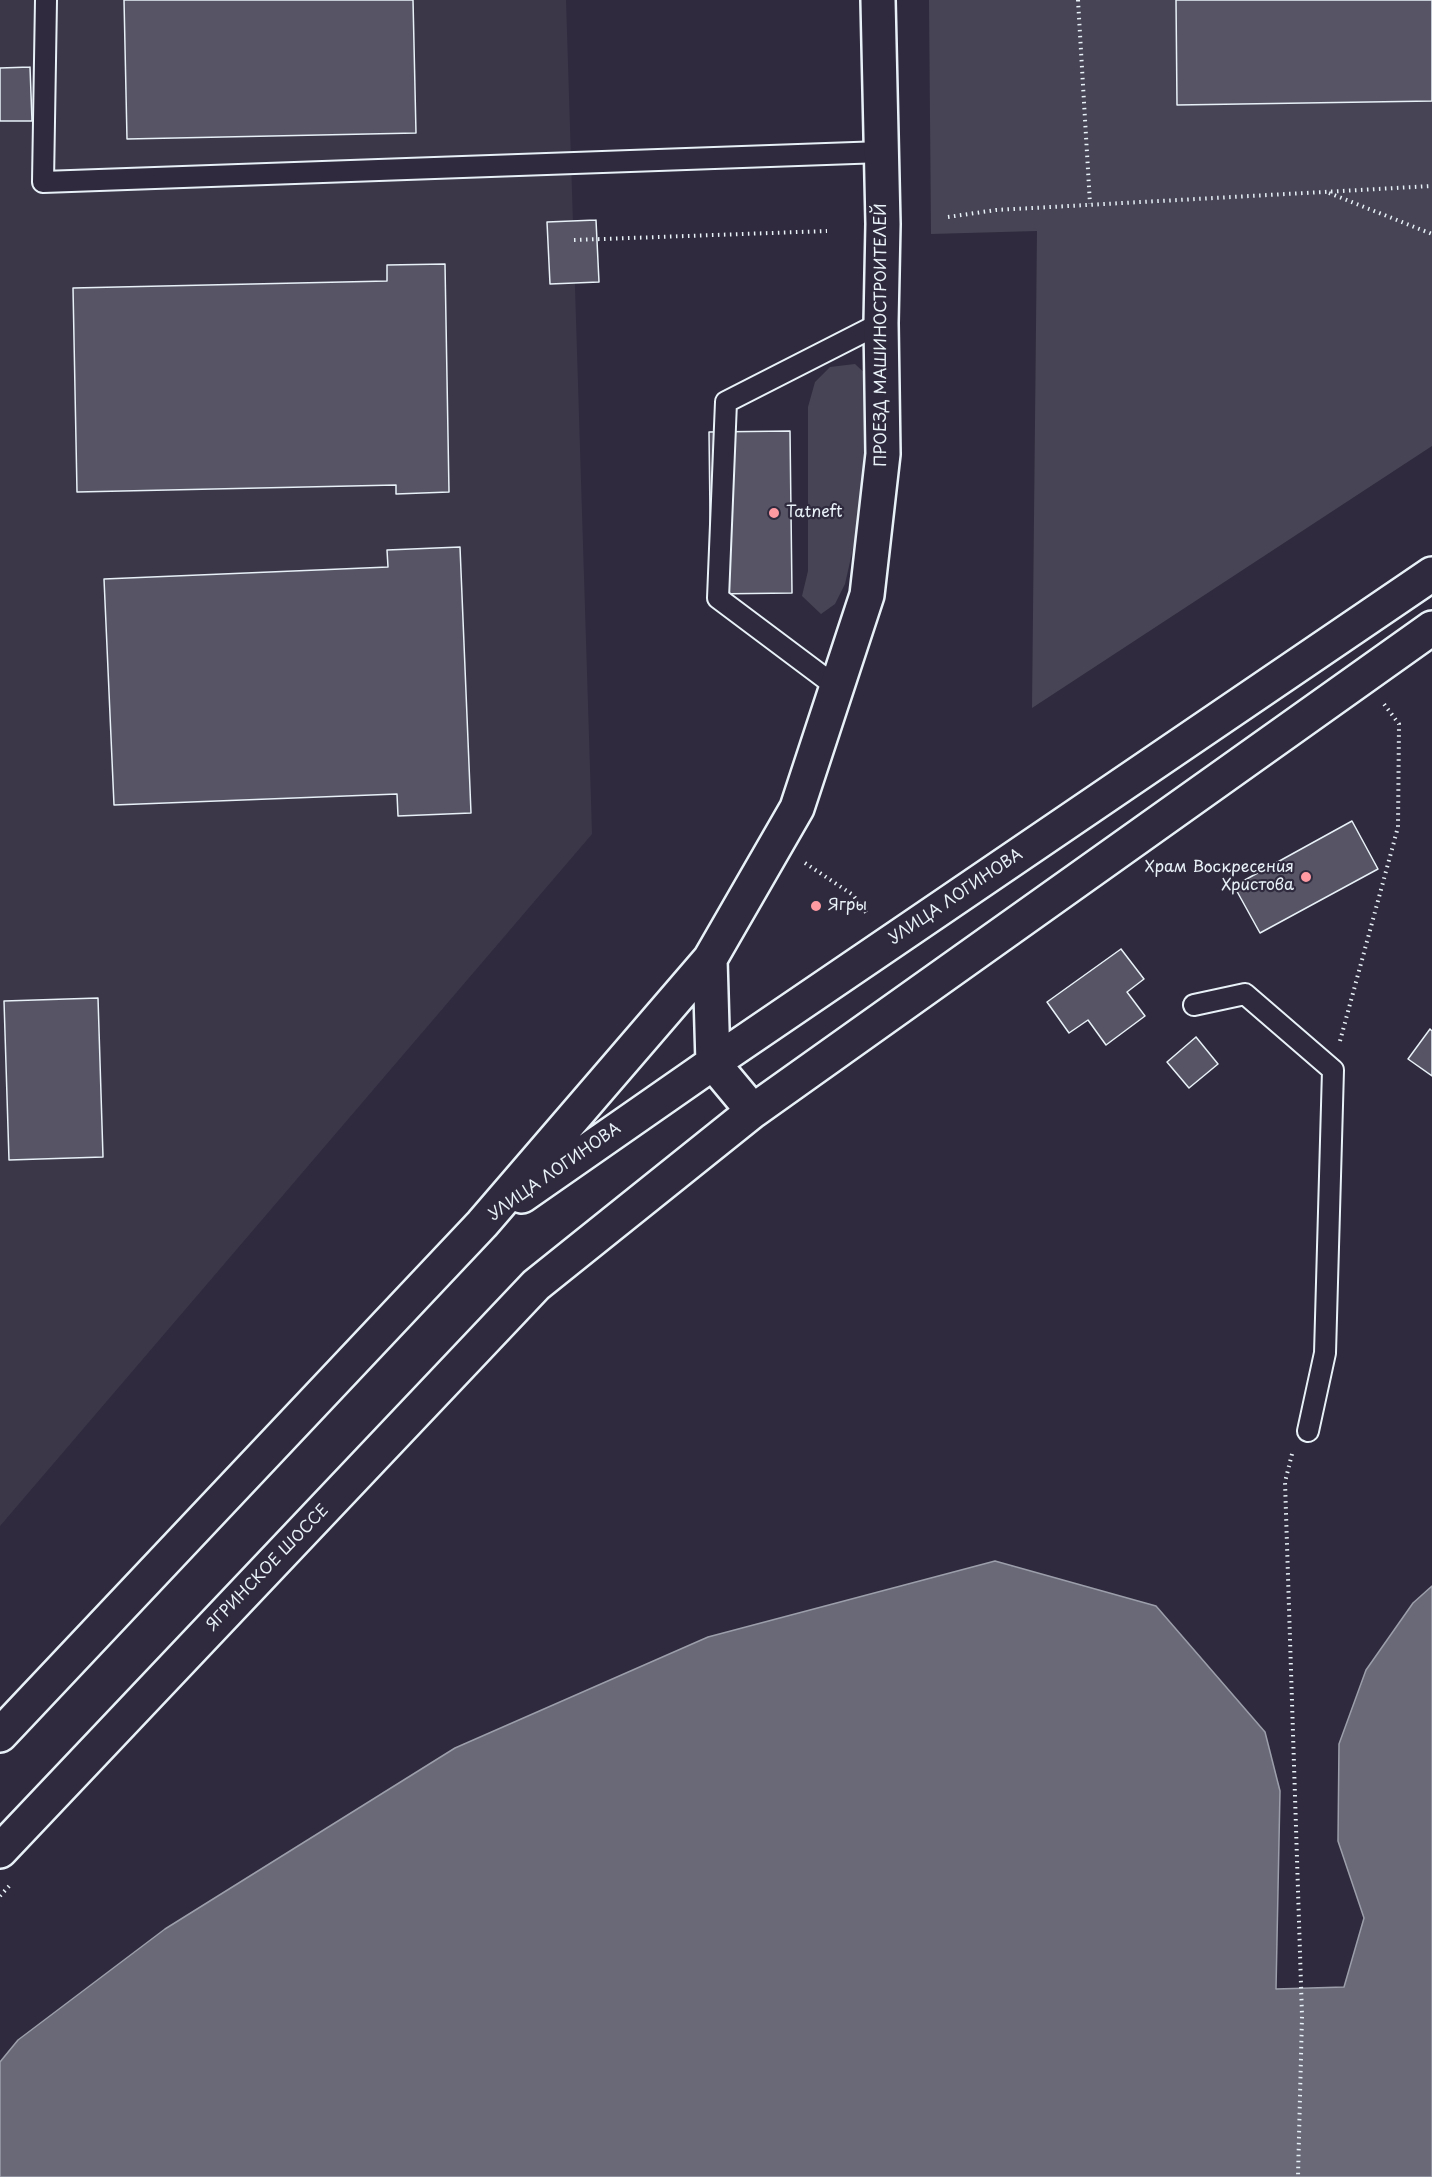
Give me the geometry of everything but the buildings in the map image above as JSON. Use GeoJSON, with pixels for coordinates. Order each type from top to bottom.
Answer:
{"type":"FeatureCollection","features":[{"type":"Feature","properties":{"kind":"main road","name":"ПРОЕЗД МАШИНОСТРОИТЕЛЕЙ"},"geometry":{"type":"LineString","coordinates":[[482,1224],[710,959],[797,808],[838,688],[867,595],[884,454],[881,323],[882,152],[878,0]]}},
{"type":"Feature","properties":{"kind":"main road","name":"УЛИЦА ЛОГИНОВА"},"geometry":{"type":"LineString","coordinates":[[482,1224],[713,1063],[1432,574]]}},
{"type":"Feature","properties":{"kind":"main road"},"geometry":{"type":"LineString","coordinates":[[710,959],[713,1063],[753,1111],[1432,628]]}},
{"type":"Feature","properties":{"kind":"main road","name":"ЯГРИНСКОЕ ШОССЕ"},"geometry":{"type":"LineString","coordinates":[[0,1851],[537,1285],[753,1111]]}},
{"type":"Feature","properties":{"kind":"main road"},"geometry":{"type":"LineString","coordinates":[[0,1735],[482,1224]]}},
{"type":"Feature","properties":{"kind":"lane"},"geometry":{"type":"LineString","coordinates":[[46,0],[43,182],[882,152]]}},
{"type":"Feature","properties":{"kind":"lane"},"geometry":{"type":"LineString","coordinates":[[838,688],[718,598],[726,402],[881,323]]}},
{"type":"Feature","properties":{"kind":"lane"},"geometry":{"type":"LineString","coordinates":[[1194,1005],[1245,994],[1333,1070],[1325,1353],[1302,1437]]}},
{"type":"Feature","properties":{"kind":"path"},"geometry":{"type":"LineString","coordinates":[[1078,0],[1090,204]]}},
{"type":"Feature","properties":{"kind":"path"},"geometry":{"type":"LineString","coordinates":[[948,217],[996,210],[1432,186]]}},
{"type":"Feature","properties":{"kind":"path"},"geometry":{"type":"LineString","coordinates":[[1326,192],[1432,234]]}},
{"type":"Feature","properties":{"kind":"path"},"geometry":{"type":"LineString","coordinates":[[574,240],[827,231]]}},
{"type":"Feature","properties":{"kind":"path"},"geometry":{"type":"LineString","coordinates":[[1333,1070],[1398,827],[1400,724]]}},
{"type":"Feature","properties":{"kind":"path"},"geometry":{"type":"LineString","coordinates":[[777,843],[853,895],[890,942]]}},
{"type":"Feature","properties":{"kind":"path"},"geometry":{"type":"LineString","coordinates":[[1298,2177],[1302,2016],[1285,1482],[1302,1437]]}},
{"type":"Feature","properties":{"kind":"shaded area"},"geometry":{"type":"Polygon","coordinates":[[[0,0],[566,0],[592,834],[0,1526],[0,0]]]}},
{"type":"Feature","properties":{"kind":"shaded area"},"geometry":{"type":"Polygon","coordinates":[[[929,0],[1432,0],[1432,446],[1032,708],[1037,231],[931,234],[929,0]]]}},
{"type":"Feature","properties":{"kind":"shaded area"},"geometry":{"type":"Polygon","coordinates":[[[855,364],[873,381],[861,513],[845,584],[835,604],[821,614],[802,596],[808,571],[808,407],[815,382],[830,367],[855,364]]]}},
{"type":"Feature","properties":{"kind":"water"},"geometry":{"type":"Polygon","coordinates":[[[995,1561],[1156,1606],[1265,1732],[1280,1791],[1276,1989],[1344,1987],[1364,1918],[1338,1841],[1339,1744],[1366,1670],[1413,1603],[1432,1586],[1432,2177],[0,2177],[0,2062],[18,2040],[165,1929],[455,1748],[708,1637],[995,1561]]]}},
{"type":"Feature","properties":{"kind":"place","name":"Tatneft"},"geometry":{"type":"Point","coordinates":[774,513]}},
{"type":"Feature","properties":{"kind":"place","name":"Храм Воскресения Христова"},"geometry":{"type":"Point","coordinates":[1306,877]}},
{"type":"Feature","properties":{"kind":"place","name":"Ягры"},"geometry":{"type":"Point","coordinates":[816,906]}}]}
